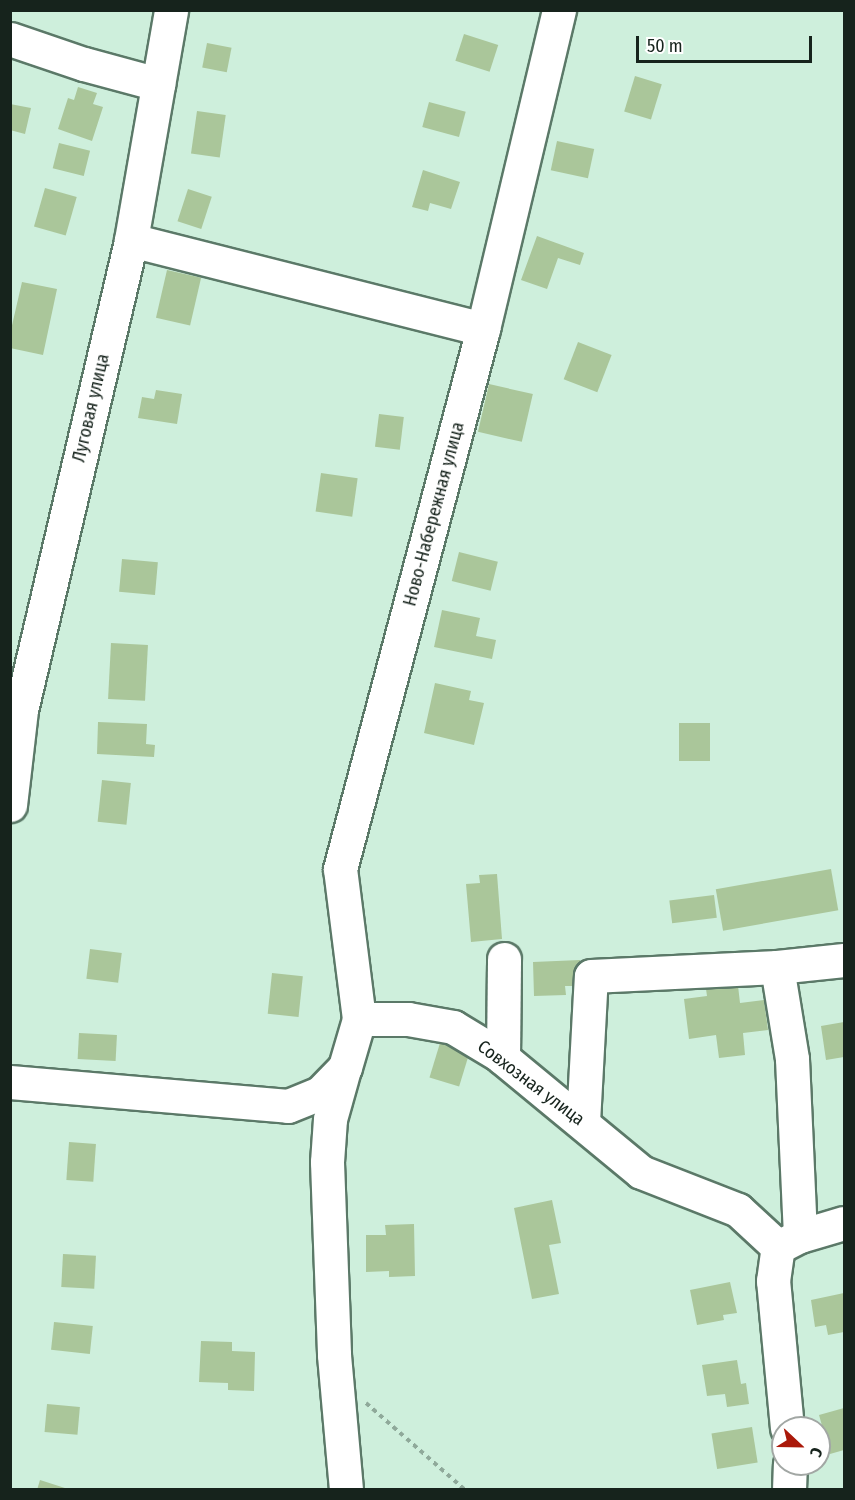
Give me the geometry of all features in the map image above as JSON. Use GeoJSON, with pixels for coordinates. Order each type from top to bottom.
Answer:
{"type":"FeatureCollection","features":[{"type":"Feature","properties":{"kind":"street","name":"Луговая улица"},"geometry":{"type":"LineString","coordinates":[[10,805],[21,710],[131,240],[171,10]]}},
{"type":"Feature","properties":{"kind":"street","name":"Ново-Набережная улица"},"geometry":{"type":"LineString","coordinates":[[359,1019],[340,869],[483,329],[559,10]]}},
{"type":"Feature","properties":{"kind":"street"},"geometry":{"type":"LineString","coordinates":[[10,39],[84,64],[158,84]]}},
{"type":"Feature","properties":{"kind":"street"},"geometry":{"type":"LineString","coordinates":[[131,240],[483,329]]}},
{"type":"Feature","properties":{"kind":"street"},"geometry":{"type":"LineString","coordinates":[[503,1058],[504,959]]}},
{"type":"Feature","properties":{"kind":"street"},"geometry":{"type":"LineString","coordinates":[[583,1122],[591,976],[777,967],[844,960]]}},
{"type":"Feature","properties":{"kind":"street"},"geometry":{"type":"LineString","coordinates":[[777,967],[792,1059],[789,1242],[773,1281],[785,1416]]}},
{"type":"Feature","properties":{"kind":"street"},"geometry":{"type":"LineString","coordinates":[[346,1490],[336,1377],[327,1162],[330,1119],[359,1019]]}},
{"type":"Feature","properties":{"kind":"street","name":"Совхозная улица"},"geometry":{"type":"LineString","coordinates":[[359,1019],[408,1019],[453,1027],[503,1058],[641,1172],[738,1210],[789,1242]]}},
{"type":"Feature","properties":{"kind":"street"},"geometry":{"type":"LineString","coordinates":[[10,1082],[288,1106],[320,1093],[345,1067]]}},
{"type":"Feature","properties":{"kind":"street"},"geometry":{"type":"LineString","coordinates":[[789,1242],[844,1223]]}},
{"type":"Feature","properties":{"kind":"path"},"geometry":{"type":"LineString","coordinates":[[336,1377],[465,1490]]}},
{"type":"Feature","properties":{"kind":"building"},"geometry":{"type":"Polygon","coordinates":[[[464,34],[498,45],[490,72],[455,61],[464,34]]]}},
{"type":"Feature","properties":{"kind":"building"},"geometry":{"type":"Polygon","coordinates":[[[207,43],[232,48],[227,72],[202,68],[207,43]]]}},
{"type":"Feature","properties":{"kind":"building"},"geometry":{"type":"Polygon","coordinates":[[[635,76],[662,84],[651,120],[624,111],[635,76]]]}},
{"type":"Feature","properties":{"kind":"building"},"geometry":{"type":"Polygon","coordinates":[[[78,87],[97,93],[93,104],[103,107],[92,141],[58,129],[68,98],[74,100],[78,87]]]}},
{"type":"Feature","properties":{"kind":"building"},"geometry":{"type":"Polygon","coordinates":[[[429,102],[466,112],[459,137],[422,127],[429,102]]]}},
{"type":"Feature","properties":{"kind":"building"},"geometry":{"type":"Polygon","coordinates":[[[10,104],[31,108],[25,134],[10,130],[10,104]]]}},
{"type":"Feature","properties":{"kind":"building"},"geometry":{"type":"Polygon","coordinates":[[[197,111],[226,115],[220,158],[191,154],[197,111]]]}},
{"type":"Feature","properties":{"kind":"building"},"geometry":{"type":"Polygon","coordinates":[[[557,141],[594,149],[588,178],[551,170],[557,141]]]}},
{"type":"Feature","properties":{"kind":"building"},"geometry":{"type":"Polygon","coordinates":[[[59,143],[90,151],[84,176],[53,168],[59,143]]]}},
{"type":"Feature","properties":{"kind":"building"},"geometry":{"type":"Polygon","coordinates":[[[423,170],[460,182],[451,209],[430,203],[428,211],[412,207],[423,170]]]}},
{"type":"Feature","properties":{"kind":"building"},"geometry":{"type":"Polygon","coordinates":[[[45,188],[77,197],[66,236],[34,226],[45,188]]]}},
{"type":"Feature","properties":{"kind":"building"},"geometry":{"type":"Polygon","coordinates":[[[188,189],[212,197],[201,229],[177,221],[188,189]]]}},
{"type":"Feature","properties":{"kind":"building"},"geometry":{"type":"Polygon","coordinates":[[[537,236],[584,253],[580,265],[558,258],[547,289],[521,280],[537,236]]]}},
{"type":"Feature","properties":{"kind":"building"},"geometry":{"type":"Polygon","coordinates":[[[167,270],[201,278],[190,326],[156,318],[167,270]]]}},
{"type":"Feature","properties":{"kind":"building"},"geometry":{"type":"Polygon","coordinates":[[[22,282],[57,289],[43,355],[10,348],[10,334],[22,282]]]}},
{"type":"Feature","properties":{"kind":"building"},"geometry":{"type":"Polygon","coordinates":[[[578,342],[612,355],[597,392],[564,379],[578,342]]]}},
{"type":"Feature","properties":{"kind":"building"},"geometry":{"type":"Polygon","coordinates":[[[489,384],[533,394],[522,442],[478,432],[489,384]]]}},
{"type":"Feature","properties":{"kind":"building"},"geometry":{"type":"Polygon","coordinates":[[[156,390],[182,394],[177,424],[138,418],[142,397],[154,399],[156,390]]]}},
{"type":"Feature","properties":{"kind":"building"},"geometry":{"type":"Polygon","coordinates":[[[379,414],[404,417],[400,450],[375,447],[379,414]]]}},
{"type":"Feature","properties":{"kind":"building"},"geometry":{"type":"Polygon","coordinates":[[[321,473],[358,478],[352,517],[316,512],[321,473]]]}},
{"type":"Feature","properties":{"kind":"building"},"geometry":{"type":"Polygon","coordinates":[[[459,552],[498,562],[491,591],[452,581],[459,552]]]}},
{"type":"Feature","properties":{"kind":"building"},"geometry":{"type":"Polygon","coordinates":[[[122,559],[158,562],[155,595],[119,592],[122,559]]]}},
{"type":"Feature","properties":{"kind":"building"},"geometry":{"type":"Polygon","coordinates":[[[442,610],[480,618],[476,636],[496,640],[492,659],[434,647],[442,610]]]}},
{"type":"Feature","properties":{"kind":"building"},"geometry":{"type":"Polygon","coordinates":[[[111,643],[148,645],[145,701],[108,699],[111,643]]]}},
{"type":"Feature","properties":{"kind":"building"},"geometry":{"type":"Polygon","coordinates":[[[435,683],[471,691],[469,700],[484,703],[474,745],[424,733],[435,683]]]}},
{"type":"Feature","properties":{"kind":"building"},"geometry":{"type":"Polygon","coordinates":[[[98,722],[147,724],[146,744],[155,745],[154,757],[97,754],[98,722]]]}},
{"type":"Feature","properties":{"kind":"building"},"geometry":{"type":"Polygon","coordinates":[[[679,723],[710,723],[710,761],[679,761],[679,723]]]}},
{"type":"Feature","properties":{"kind":"building"},"geometry":{"type":"Polygon","coordinates":[[[102,780],[131,783],[126,825],[98,822],[102,780]]]}},
{"type":"Feature","properties":{"kind":"building"},"geometry":{"type":"Polygon","coordinates":[[[831,869],[838,910],[723,931],[716,889],[831,869]]]}},
{"type":"Feature","properties":{"kind":"building"},"geometry":{"type":"Polygon","coordinates":[[[497,874],[502,939],[471,942],[466,884],[480,883],[479,875],[497,874]]]}},
{"type":"Feature","properties":{"kind":"building"},"geometry":{"type":"Polygon","coordinates":[[[714,895],[717,918],[672,923],[669,900],[714,895]]]}},
{"type":"Feature","properties":{"kind":"building"},"geometry":{"type":"Polygon","coordinates":[[[90,949],[122,953],[118,983],[86,979],[90,949]]]}},
{"type":"Feature","properties":{"kind":"building"},"geometry":{"type":"Polygon","coordinates":[[[580,960],[581,986],[565,986],[566,995],[534,996],[533,962],[580,960]]]}},
{"type":"Feature","properties":{"kind":"building"},"geometry":{"type":"Polygon","coordinates":[[[272,973],[303,976],[299,1017],[268,1014],[272,973]]]}},
{"type":"Feature","properties":{"kind":"building"},"geometry":{"type":"Polygon","coordinates":[[[737,977],[740,1003],[764,1000],[768,1030],[743,1033],[745,1055],[719,1058],[716,1035],[689,1039],[684,999],[707,996],[705,982],[737,977]]]}},
{"type":"Feature","properties":{"kind":"building"},"geometry":{"type":"Polygon","coordinates":[[[844,1022],[844,1057],[826,1060],[821,1026],[844,1022]]]}},
{"type":"Feature","properties":{"kind":"building"},"geometry":{"type":"Polygon","coordinates":[[[79,1033],[117,1035],[116,1061],[78,1059],[79,1033]]]}},
{"type":"Feature","properties":{"kind":"building"},"geometry":{"type":"Polygon","coordinates":[[[440,1043],[470,1052],[459,1086],[429,1077],[440,1043]]]}},
{"type":"Feature","properties":{"kind":"building"},"geometry":{"type":"Polygon","coordinates":[[[69,1142],[96,1144],[93,1182],[66,1180],[69,1142]]]}},
{"type":"Feature","properties":{"kind":"building"},"geometry":{"type":"Polygon","coordinates":[[[552,1200],[561,1243],[549,1245],[559,1294],[532,1299],[514,1208],[552,1200]]]}},
{"type":"Feature","properties":{"kind":"building"},"geometry":{"type":"Polygon","coordinates":[[[414,1224],[415,1276],[389,1277],[389,1271],[366,1272],[366,1235],[386,1235],[385,1225],[414,1224]]]}},
{"type":"Feature","properties":{"kind":"building"},"geometry":{"type":"Polygon","coordinates":[[[63,1254],[96,1256],[94,1289],[61,1287],[63,1254]]]}},
{"type":"Feature","properties":{"kind":"building"},"geometry":{"type":"Polygon","coordinates":[[[730,1282],[737,1313],[723,1315],[724,1320],[697,1325],[690,1290],[730,1282]]]}},
{"type":"Feature","properties":{"kind":"building"},"geometry":{"type":"Polygon","coordinates":[[[844,1293],[844,1332],[828,1335],[826,1325],[815,1327],[811,1300],[844,1293]]]}},
{"type":"Feature","properties":{"kind":"building"},"geometry":{"type":"Polygon","coordinates":[[[54,1322],[93,1326],[90,1354],[51,1350],[54,1322]]]}},
{"type":"Feature","properties":{"kind":"building"},"geometry":{"type":"Polygon","coordinates":[[[201,1341],[232,1342],[232,1351],[255,1352],[254,1391],[228,1390],[228,1383],[199,1382],[201,1341]]]}},
{"type":"Feature","properties":{"kind":"building"},"geometry":{"type":"Polygon","coordinates":[[[737,1360],[741,1384],[746,1383],[749,1404],[727,1407],[725,1394],[707,1396],[702,1365],[737,1360]]]}},
{"type":"Feature","properties":{"kind":"building"},"geometry":{"type":"Polygon","coordinates":[[[47,1404],[80,1407],[77,1435],[45,1432],[47,1404]]]}},
{"type":"Feature","properties":{"kind":"building"},"geometry":{"type":"Polygon","coordinates":[[[844,1408],[844,1450],[831,1454],[831,1416],[819,1415],[844,1408]]]}},
{"type":"Feature","properties":{"kind":"building"},"geometry":{"type":"Polygon","coordinates":[[[752,1427],[758,1463],[717,1469],[712,1433],[752,1427]]]}},
{"type":"Feature","properties":{"kind":"building"},"geometry":{"type":"Polygon","coordinates":[[[40,1480],[68,1489],[37,1490],[40,1480]]]}}]}
